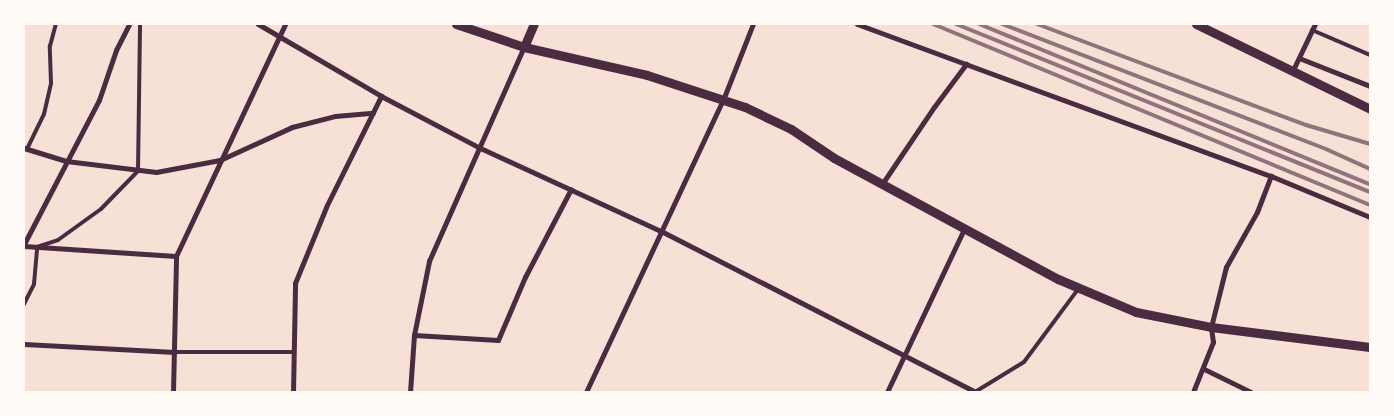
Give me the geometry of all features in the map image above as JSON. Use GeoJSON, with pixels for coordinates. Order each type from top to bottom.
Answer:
{"type":"FeatureCollection","features":[{"type":"Feature","properties":{"kind":"street"},"geometry":{"type":"LineString","coordinates":[[129,24],[116,50],[99,100],[24,245],[176,256]]}},
{"type":"Feature","properties":{"kind":"street"},"geometry":{"type":"LineString","coordinates":[[258,24],[280,35],[381,96],[478,146],[661,231],[976,392]]}},
{"type":"Feature","properties":{"kind":"street"},"geometry":{"type":"LineString","coordinates":[[173,392],[176,256],[285,24]]}},
{"type":"Feature","properties":{"kind":"street"},"geometry":{"type":"LineString","coordinates":[[456,24],[524,47],[647,75],[745,107],[790,129],[834,158],[964,229],[1079,288],[1136,312],[1211,326],[1370,347]]}},
{"type":"Feature","properties":{"kind":"street"},"geometry":{"type":"LineString","coordinates":[[410,392],[414,335],[429,261],[478,146],[534,24]]}},
{"type":"Feature","properties":{"kind":"street"},"geometry":{"type":"LineString","coordinates":[[586,392],[723,100],[753,24]]}},
{"type":"Feature","properties":{"kind":"street"},"geometry":{"type":"LineString","coordinates":[[857,24],[1271,176],[1370,217]]}},
{"type":"Feature","properties":{"kind":"street"},"geometry":{"type":"LineString","coordinates":[[1196,24],[1370,109]]}},
{"type":"Feature","properties":{"kind":"street"},"geometry":{"type":"LineString","coordinates":[[1292,72],[1315,24]]}},
{"type":"Feature","properties":{"kind":"street"},"geometry":{"type":"LineString","coordinates":[[1299,58],[1370,86]]}},
{"type":"Feature","properties":{"kind":"street"},"geometry":{"type":"LineString","coordinates":[[882,184],[934,107],[966,64]]}},
{"type":"Feature","properties":{"kind":"street"},"geometry":{"type":"LineString","coordinates":[[293,392],[295,283],[327,205],[381,96]]}},
{"type":"Feature","properties":{"kind":"street"},"geometry":{"type":"LineString","coordinates":[[25,148],[66,161],[138,172],[165,171],[220,160],[292,128],[335,116],[373,114]]}},
{"type":"Feature","properties":{"kind":"street"},"geometry":{"type":"LineString","coordinates":[[1193,392],[1213,342],[1211,326],[1226,267],[1256,212],[1271,176]]}},
{"type":"Feature","properties":{"kind":"street"},"geometry":{"type":"LineString","coordinates":[[414,335],[498,340],[526,277],[571,190]]}},
{"type":"Feature","properties":{"kind":"street"},"geometry":{"type":"LineString","coordinates":[[887,392],[964,229]]}},
{"type":"Feature","properties":{"kind":"street"},"geometry":{"type":"LineString","coordinates":[[24,344],[175,352]]}},
{"type":"Feature","properties":{"kind":"street"},"geometry":{"type":"LineString","coordinates":[[1204,368],[1252,392]]}},
{"type":"Feature","properties":{"kind":"lane"},"geometry":{"type":"LineString","coordinates":[[25,148],[44,114],[51,83],[50,46],[56,24]]}},
{"type":"Feature","properties":{"kind":"lane"},"geometry":{"type":"LineString","coordinates":[[24,304],[34,284],[38,247],[58,240],[101,209],[138,172],[140,24]]}},
{"type":"Feature","properties":{"kind":"lane"},"geometry":{"type":"LineString","coordinates":[[1312,30],[1370,55]]}},
{"type":"Feature","properties":{"kind":"lane"},"geometry":{"type":"LineString","coordinates":[[976,392],[1024,362],[1079,288]]}},
{"type":"Feature","properties":{"kind":"lane"},"geometry":{"type":"LineString","coordinates":[[175,352],[294,352]]}},
{"type":"Feature","properties":{"kind":"railway"},"geometry":{"type":"LineString","coordinates":[[933,24],[1370,205]]}},
{"type":"Feature","properties":{"kind":"railway"},"geometry":{"type":"LineString","coordinates":[[956,24],[1370,192]]}},
{"type":"Feature","properties":{"kind":"railway"},"geometry":{"type":"LineString","coordinates":[[979,24],[1370,184]]}},
{"type":"Feature","properties":{"kind":"railway"},"geometry":{"type":"LineString","coordinates":[[1002,24],[1328,150],[1370,169]]}},
{"type":"Feature","properties":{"kind":"railway"},"geometry":{"type":"LineString","coordinates":[[1037,24],[1306,125],[1370,144]]}}]}
